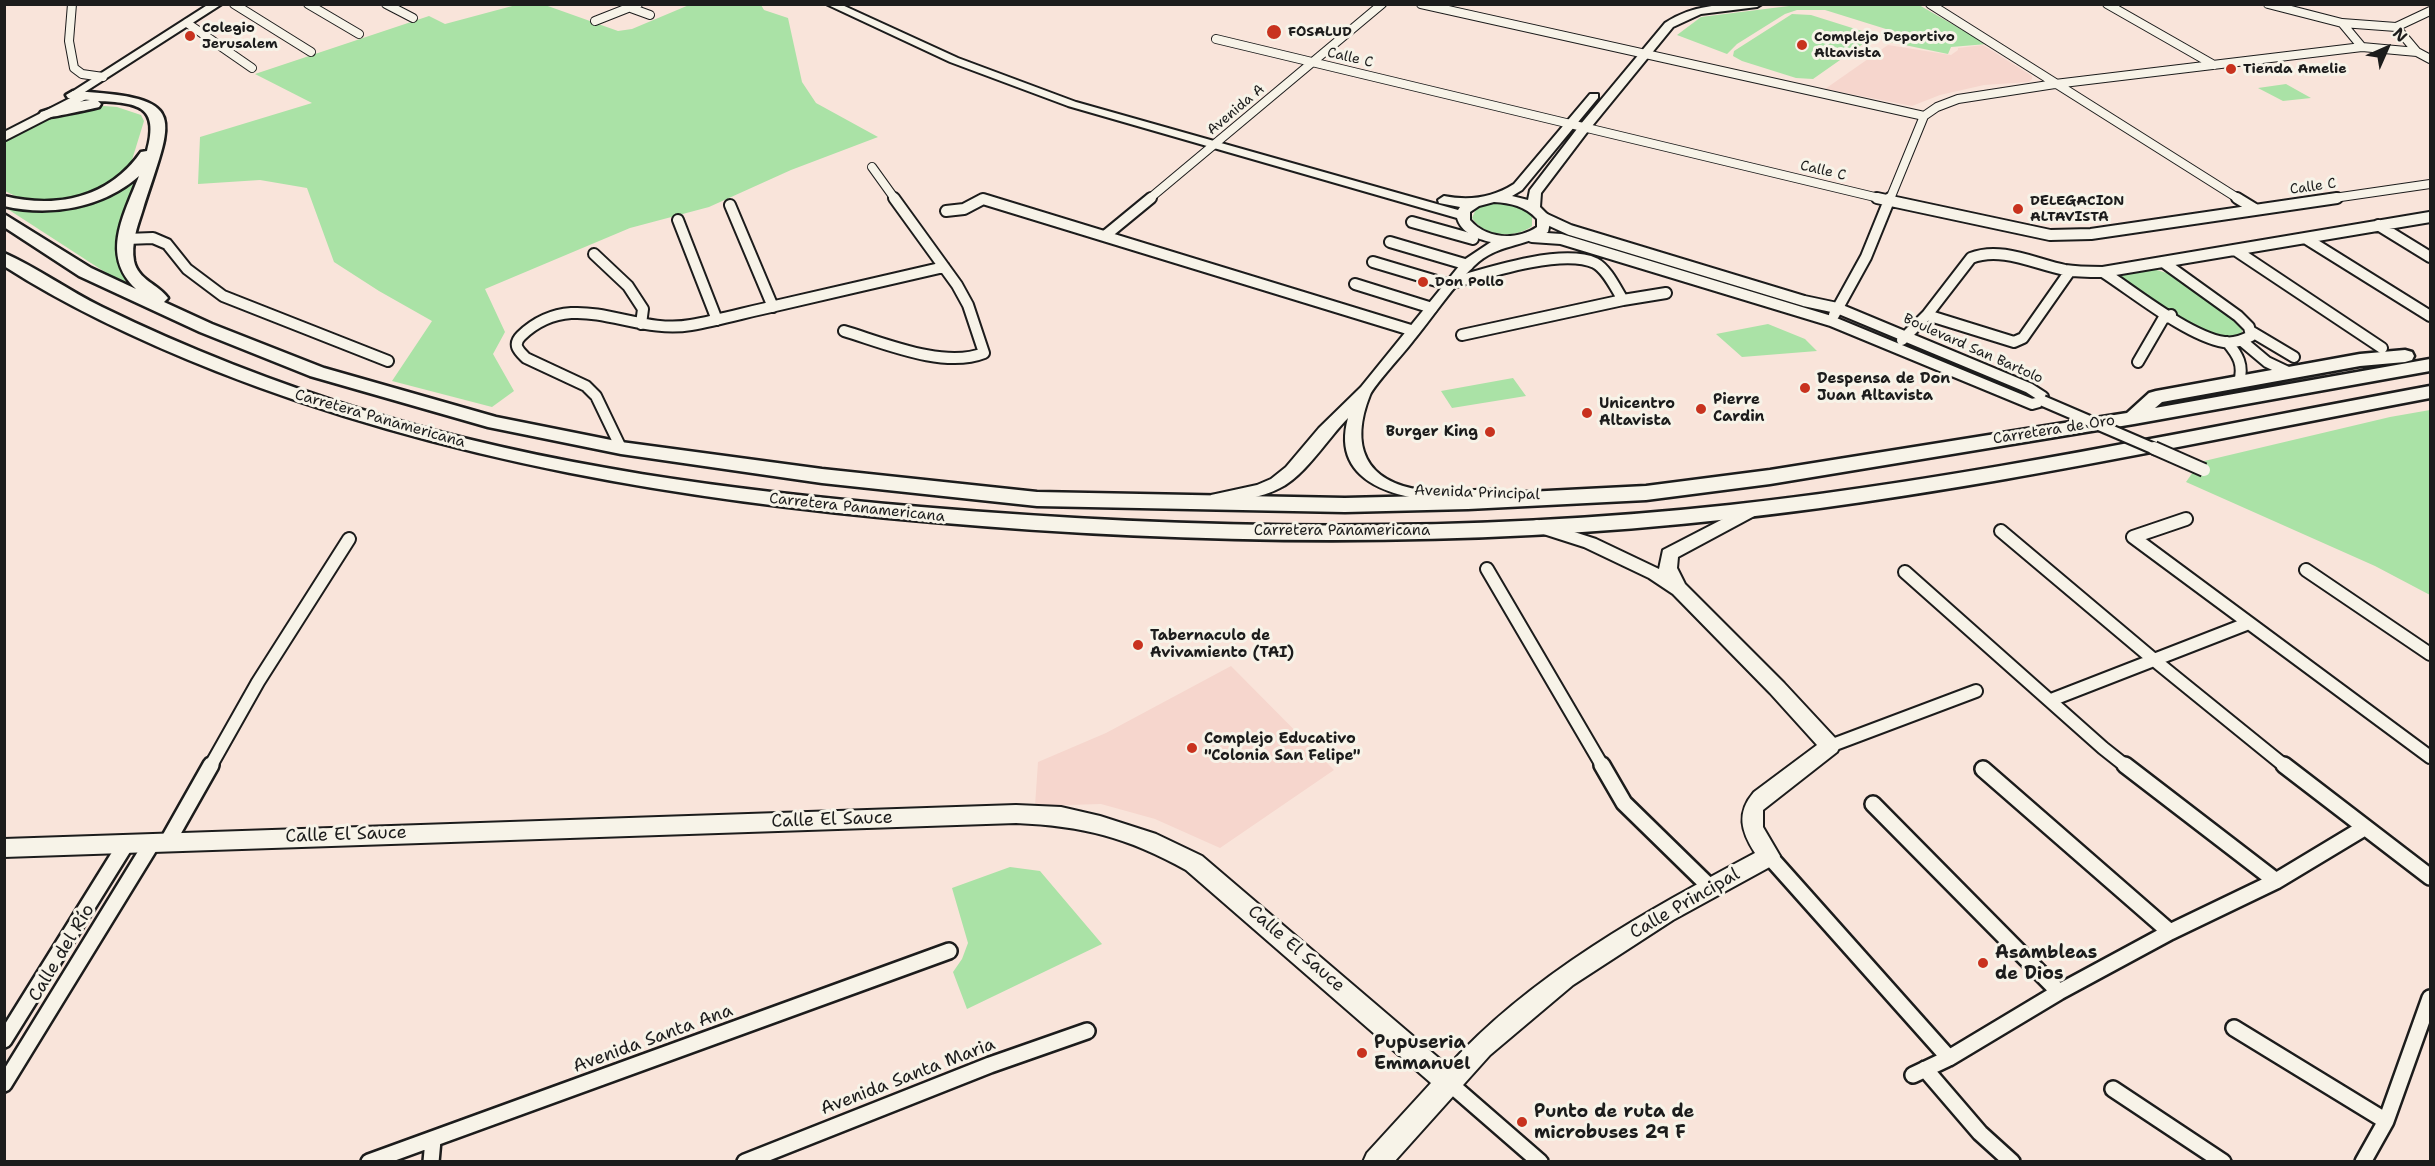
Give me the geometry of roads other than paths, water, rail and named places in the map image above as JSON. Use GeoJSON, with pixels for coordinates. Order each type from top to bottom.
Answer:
{"type":"FeatureCollection","features":[{"type":"Feature","properties":{"kind":"highway"},"geometry":{"type":"LineString","coordinates":[[4,201],[29,206],[51,206],[79,201],[117,186],[136,172],[148,149],[151,120],[140,109],[109,103],[82,91]]}},
{"type":"Feature","properties":{"kind":"highway"},"geometry":{"type":"LineString","coordinates":[[82,91],[137,103],[151,109],[160,120],[161,129],[158,142],[126,239],[126,262],[137,281],[153,294],[213,331],[189,353]]}},
{"type":"Feature","properties":{"kind":"highway"},"geometry":{"type":"LineString","coordinates":[[46,115],[66,108],[109,103]]}},
{"type":"Feature","properties":{"kind":"highway","name":"Carretera Panamericana"},"geometry":{"type":"LineString","coordinates":[[4,219],[85,272],[213,331],[317,372],[495,423],[621,448],[790,472],[1037,499],[1140,503],[1346,505],[1607,496],[1676,489]]}},
{"type":"Feature","properties":{"kind":"highway","name":"Carretera Panamericana"},"geometry":{"type":"LineString","coordinates":[[4,258],[60,292],[99,312],[250,379],[413,431],[545,464],[776,501],[1008,523],[1150,531],[1431,531],[1537,526],[1752,510]]}},
{"type":"Feature","properties":{"kind":"highway"},"geometry":{"type":"LineString","coordinates":[[2134,417],[2156,397],[2239,382],[2291,365],[2430,354]]}},
{"type":"Feature","properties":{"kind":"highway","name":"Carretera de Oro"},"geometry":{"type":"LineString","coordinates":[[1676,489],[1770,477],[2134,417],[2430,364]]}},
{"type":"Feature","properties":{"kind":"highway","name":"Carretera de Oro"},"geometry":{"type":"LineString","coordinates":[[1752,510],[2006,470],[2430,392]]}},
{"type":"Feature","properties":{"kind":"highway"},"geometry":{"type":"LineString","coordinates":[[2045,431],[2044,442],[2060,454],[2073,458],[2092,455]]}},
{"type":"Feature","properties":{"kind":"highway"},"geometry":{"type":"LineString","coordinates":[[1979,442],[2004,451],[2011,464],[2006,470]]}},
{"type":"Feature","properties":{"kind":"highway"},"geometry":{"type":"LineString","coordinates":[[776,501],[786,496],[795,485],[796,480],[790,472]]}},
{"type":"Feature","properties":{"kind":"highway"},"geometry":{"type":"LineString","coordinates":[[851,509],[843,496],[845,490],[861,480]]}},
{"type":"Feature","properties":{"kind":"main road"},"geometry":{"type":"LineString","coordinates":[[4,136],[46,115],[217,4]]}},
{"type":"Feature","properties":{"kind":"main road"},"geometry":{"type":"LineString","coordinates":[[831,4],[936,52],[1035,92],[1219,142],[1450,202],[1464,204],[1500,198],[1533,207],[1544,218],[1543,229],[1532,237],[1516,240],[1488,237],[1464,220],[1219,142],[1034,84],[930,41],[849,4]]}},
{"type":"Feature","properties":{"kind":"main road"},"geometry":{"type":"LineString","coordinates":[[1500,198],[1518,187],[1665,15],[1683,8],[1705,4]]}},
{"type":"Feature","properties":{"kind":"main road"},"geometry":{"type":"LineString","coordinates":[[1533,207],[1535,193],[1584,128],[1669,25],[1683,15],[1756,4]]}},
{"type":"Feature","properties":{"kind":"main road"},"geometry":{"type":"LineString","coordinates":[[4,128],[82,91]]}},
{"type":"Feature","properties":{"kind":"main road"},"geometry":{"type":"LineString","coordinates":[[1467,266],[1473,239],[1464,220],[1468,206],[1481,200]]}},
{"type":"Feature","properties":{"kind":"main road","name":"Avenida Principal"},"geometry":{"type":"LineString","coordinates":[[1140,503],[1222,499],[1251,493],[1277,483],[1292,471],[1325,432],[1366,390],[1467,266],[1493,246],[1516,240]]}},
{"type":"Feature","properties":{"kind":"main road","name":"Avenida Principal"},"geometry":{"type":"LineString","coordinates":[[1366,390],[1355,423],[1354,450],[1365,468],[1384,483],[1400,490],[1422,495],[1607,496]]}},
{"type":"Feature","properties":{"kind":"main road"},"geometry":{"type":"LineString","coordinates":[[1679,589],[1668,568],[1669,554],[1752,510]]}},
{"type":"Feature","properties":{"kind":"main road"},"geometry":{"type":"LineString","coordinates":[[1537,526],[1600,548],[1655,574],[1679,589],[1777,688],[1830,746],[1761,798],[1752,808],[1750,826],[1769,856]]}},
{"type":"Feature","properties":{"kind":"main road","name":"Calle El Sauce"},"geometry":{"type":"LineString","coordinates":[[4,848],[1016,814],[1066,817],[1108,827],[1168,849],[1194,863],[1448,1082]]}},
{"type":"Feature","properties":{"kind":"main road","name":"Calle Principal"},"geometry":{"type":"LineString","coordinates":[[1376,1161],[1481,1047],[1565,977],[1711,888],[1769,856]]}},
{"type":"Feature","properties":{"kind":"street"},"geometry":{"type":"LineString","coordinates":[[72,4],[68,31],[73,66],[80,73],[82,91]]}},
{"type":"Feature","properties":{"kind":"street"},"geometry":{"type":"LineString","coordinates":[[234,4],[311,52]]}},
{"type":"Feature","properties":{"kind":"street"},"geometry":{"type":"LineString","coordinates":[[308,4],[359,34]]}},
{"type":"Feature","properties":{"kind":"street"},"geometry":{"type":"LineString","coordinates":[[386,4],[412,18]]}},
{"type":"Feature","properties":{"kind":"street"},"geometry":{"type":"LineString","coordinates":[[622,4],[650,15]]}},
{"type":"Feature","properties":{"kind":"street"},"geometry":{"type":"LineString","coordinates":[[595,21],[638,4]]}},
{"type":"Feature","properties":{"kind":"street","name":"Avenida A"},"geometry":{"type":"LineString","coordinates":[[1106,236],[1382,4]]}},
{"type":"Feature","properties":{"kind":"street"},"geometry":{"type":"LineString","coordinates":[[1421,4],[1924,116]]}},
{"type":"Feature","properties":{"kind":"street"},"geometry":{"type":"LineString","coordinates":[[1930,4],[2254,210]]}},
{"type":"Feature","properties":{"kind":"street"},"geometry":{"type":"LineString","coordinates":[[2107,4],[2214,65]]}},
{"type":"Feature","properties":{"kind":"street"},"geometry":{"type":"LineString","coordinates":[[2268,4],[2342,23],[2396,27],[2430,11]]}},
{"type":"Feature","properties":{"kind":"street"},"geometry":{"type":"LineString","coordinates":[[187,23],[252,68]]}},
{"type":"Feature","properties":{"kind":"street"},"geometry":{"type":"LineString","coordinates":[[2342,23],[2362,47]]}},
{"type":"Feature","properties":{"kind":"street"},"geometry":{"type":"LineString","coordinates":[[2396,27],[2417,52],[2430,59]]}},
{"type":"Feature","properties":{"kind":"street","name":"Calle C"},"geometry":{"type":"LineString","coordinates":[[1216,39],[2011,229],[2050,235],[2091,234],[2430,184]]}},
{"type":"Feature","properties":{"kind":"street"},"geometry":{"type":"LineString","coordinates":[[1831,321],[1866,257],[1924,116],[1937,106],[1958,99],[2055,84],[2362,47],[2417,52]]}},
{"type":"Feature","properties":{"kind":"street"},"geometry":{"type":"LineString","coordinates":[[844,330],[930,355],[957,360],[984,353],[968,305],[944,267],[872,167]]}},
{"type":"Feature","properties":{"kind":"street"},"geometry":{"type":"LineString","coordinates":[[946,211],[964,209],[983,199],[1414,331]]}},
{"type":"Feature","properties":{"kind":"street"},"geometry":{"type":"LineString","coordinates":[[730,205],[773,307]]}},
{"type":"Feature","properties":{"kind":"street","name":"Boulevard San Bartolo"},"geometry":{"type":"LineString","coordinates":[[1532,237],[1561,239],[1778,303],[1831,321],[2032,404],[2043,401],[2040,393],[2029,388],[1837,308],[1786,295],[1570,230],[1544,218]]}},
{"type":"Feature","properties":{"kind":"street"},"geometry":{"type":"LineString","coordinates":[[1895,347],[1927,315],[1971,258],[1978,253],[2000,255],[2070,271],[2103,272],[2430,218]]}},
{"type":"Feature","properties":{"kind":"street"},"geometry":{"type":"LineString","coordinates":[[678,220],[717,320]]}},
{"type":"Feature","properties":{"kind":"street"},"geometry":{"type":"LineString","coordinates":[[1412,222],[1473,239]]}},
{"type":"Feature","properties":{"kind":"street"},"geometry":{"type":"LineString","coordinates":[[2378,225],[2430,257]]}},
{"type":"Feature","properties":{"kind":"street"},"geometry":{"type":"LineString","coordinates":[[126,239],[153,238],[167,244],[187,269],[223,296],[388,361]]}},
{"type":"Feature","properties":{"kind":"street"},"geometry":{"type":"LineString","coordinates":[[2305,238],[2430,316]]}},
{"type":"Feature","properties":{"kind":"street"},"geometry":{"type":"LineString","coordinates":[[1390,242],[1467,266],[1501,269]]}},
{"type":"Feature","properties":{"kind":"street"},"geometry":{"type":"LineString","coordinates":[[2235,250],[2382,348]]}},
{"type":"Feature","properties":{"kind":"street"},"geometry":{"type":"LineString","coordinates":[[594,254],[628,286],[643,309],[641,324]]}},
{"type":"Feature","properties":{"kind":"street"},"geometry":{"type":"LineString","coordinates":[[1373,262],[1451,284],[1501,269],[1572,257],[1597,263],[1623,300]]}},
{"type":"Feature","properties":{"kind":"street"},"geometry":{"type":"LineString","coordinates":[[2163,262],[2238,316],[2252,332],[2291,365]]}},
{"type":"Feature","properties":{"kind":"street"},"geometry":{"type":"LineString","coordinates":[[621,448],[596,396],[586,386],[526,358],[518,351],[516,345],[518,339],[530,328],[553,316],[579,312],[605,315],[641,324],[688,326],[944,267]]}},
{"type":"Feature","properties":{"kind":"street"},"geometry":{"type":"LineString","coordinates":[[1927,315],[2014,342],[2023,338],[2070,271]]}},
{"type":"Feature","properties":{"kind":"street"},"geometry":{"type":"LineString","coordinates":[[2103,272],[2205,335],[2227,342],[2242,341],[2251,336],[2252,332]]}},
{"type":"Feature","properties":{"kind":"street"},"geometry":{"type":"LineString","coordinates":[[1355,284],[1432,308]]}},
{"type":"Feature","properties":{"kind":"street"},"geometry":{"type":"LineString","coordinates":[[1462,335],[1623,300],[1666,293]]}},
{"type":"Feature","properties":{"kind":"street"},"geometry":{"type":"LineString","coordinates":[[1778,303],[1786,295]]}},
{"type":"Feature","properties":{"kind":"street"},"geometry":{"type":"LineString","coordinates":[[2138,362],[2163,319],[2171,315]]}},
{"type":"Feature","properties":{"kind":"street"},"geometry":{"type":"LineString","coordinates":[[2242,341],[2267,362],[2291,365]]}},
{"type":"Feature","properties":{"kind":"street"},"geometry":{"type":"LineString","coordinates":[[2227,342],[2240,356],[2243,365],[2239,382]]}},
{"type":"Feature","properties":{"kind":"street"},"geometry":{"type":"LineString","coordinates":[[2043,401],[2204,470]]}},
{"type":"Feature","properties":{"kind":"street"},"geometry":{"type":"LineString","coordinates":[[2186,519],[2133,537],[2430,757]]}},
{"type":"Feature","properties":{"kind":"street"},"geometry":{"type":"LineString","coordinates":[[2001,531],[2153,660],[2364,828],[2430,877]]}},
{"type":"Feature","properties":{"kind":"street","name":"Calle del Río"},"geometry":{"type":"LineString","coordinates":[[4,1084],[160,842],[349,539]]}},
{"type":"Feature","properties":{"kind":"street"},"geometry":{"type":"LineString","coordinates":[[1487,569],[1624,803],[1711,888]]}},
{"type":"Feature","properties":{"kind":"street"},"geometry":{"type":"LineString","coordinates":[[2306,570],[2430,654]]}},
{"type":"Feature","properties":{"kind":"street"},"geometry":{"type":"LineString","coordinates":[[1905,572],[2103,748],[2276,881]]}},
{"type":"Feature","properties":{"kind":"street"},"geometry":{"type":"LineString","coordinates":[[2051,700],[2249,623]]}},
{"type":"Feature","properties":{"kind":"street"},"geometry":{"type":"LineString","coordinates":[[1830,746],[1976,691]]}},
{"type":"Feature","properties":{"kind":"street"},"geometry":{"type":"LineString","coordinates":[[1983,769],[2170,932]]}},
{"type":"Feature","properties":{"kind":"street"},"geometry":{"type":"LineString","coordinates":[[1873,804],[2059,992]]}},
{"type":"Feature","properties":{"kind":"street"},"geometry":{"type":"LineString","coordinates":[[2012,1161],[1980,1133],[1919,1072],[1949,1058],[2059,992],[2170,932],[2276,881],[2364,828]]}},
{"type":"Feature","properties":{"kind":"street","name":"Calle del Río"},"geometry":{"type":"LineString","coordinates":[[4,1040],[126,843]]}},
{"type":"Feature","properties":{"kind":"street"},"geometry":{"type":"LineString","coordinates":[[1769,856],[1949,1058]]}},
{"type":"Feature","properties":{"kind":"street","name":"Avenida Santa Ana"},"geometry":{"type":"LineString","coordinates":[[369,1161],[434,1140],[950,951]]}},
{"type":"Feature","properties":{"kind":"street"},"geometry":{"type":"LineString","coordinates":[[2363,1161],[2386,1121],[2430,998]]}},
{"type":"Feature","properties":{"kind":"street"},"geometry":{"type":"LineString","coordinates":[[2234,1028],[2386,1121]]}},
{"type":"Feature","properties":{"kind":"street","name":"Avenida Santa Maria"},"geometry":{"type":"LineString","coordinates":[[745,1161],[990,1065],[1087,1031]]}},
{"type":"Feature","properties":{"kind":"street","name":"Calle El Sauce"},"geometry":{"type":"LineString","coordinates":[[1448,1082],[1540,1161]]}},
{"type":"Feature","properties":{"kind":"street"},"geometry":{"type":"LineString","coordinates":[[2113,1089],[2223,1161]]}},
{"type":"Feature","properties":{"kind":"street"},"geometry":{"type":"LineString","coordinates":[[431,1161],[434,1140]]}},
{"type":"Feature","properties":{"kind":"place","name":"FOSALUD"},"geometry":{"type":"Point","coordinates":[1274,32]}},
{"type":"Feature","properties":{"kind":"place","name":"Colegio Jerusalem"},"geometry":{"type":"Point","coordinates":[190,36]}},
{"type":"Feature","properties":{"kind":"place","name":"Complejo Deportivo Altavista"},"geometry":{"type":"Point","coordinates":[1802,45]}},
{"type":"Feature","properties":{"kind":"place","name":"Tienda Amelie"},"geometry":{"type":"Point","coordinates":[2231,69]}},
{"type":"Feature","properties":{"kind":"place","name":"DELEGACION ALTAVISTA"},"geometry":{"type":"Point","coordinates":[2018,209]}},
{"type":"Feature","properties":{"kind":"place","name":"Don Pollo"},"geometry":{"type":"Point","coordinates":[1423,282]}},
{"type":"Feature","properties":{"kind":"place","name":"Despensa de Don Juan Altavista"},"geometry":{"type":"Point","coordinates":[1805,388]}},
{"type":"Feature","properties":{"kind":"place","name":"Pierre Cardin"},"geometry":{"type":"Point","coordinates":[1701,409]}},
{"type":"Feature","properties":{"kind":"place","name":"Unicentro Altavista"},"geometry":{"type":"Point","coordinates":[1587,413]}},
{"type":"Feature","properties":{"kind":"place","name":"Burger King"},"geometry":{"type":"Point","coordinates":[1490,432]}},
{"type":"Feature","properties":{"kind":"place","name":"Tabernaculo de Avivamiento (TAI)"},"geometry":{"type":"Point","coordinates":[1138,645]}},
{"type":"Feature","properties":{"kind":"place","name":"Complejo Educativo \"Colonia San Felipe\""},"geometry":{"type":"Point","coordinates":[1192,748]}},
{"type":"Feature","properties":{"kind":"place","name":"Asambleas de Dios"},"geometry":{"type":"Point","coordinates":[1983,963]}},
{"type":"Feature","properties":{"kind":"place","name":"Pupuseria Emmanuel"},"geometry":{"type":"Point","coordinates":[1362,1053]}},
{"type":"Feature","properties":{"kind":"place","name":"Punto de ruta de microbuses 29 F"},"geometry":{"type":"Point","coordinates":[1522,1122]}}]}
